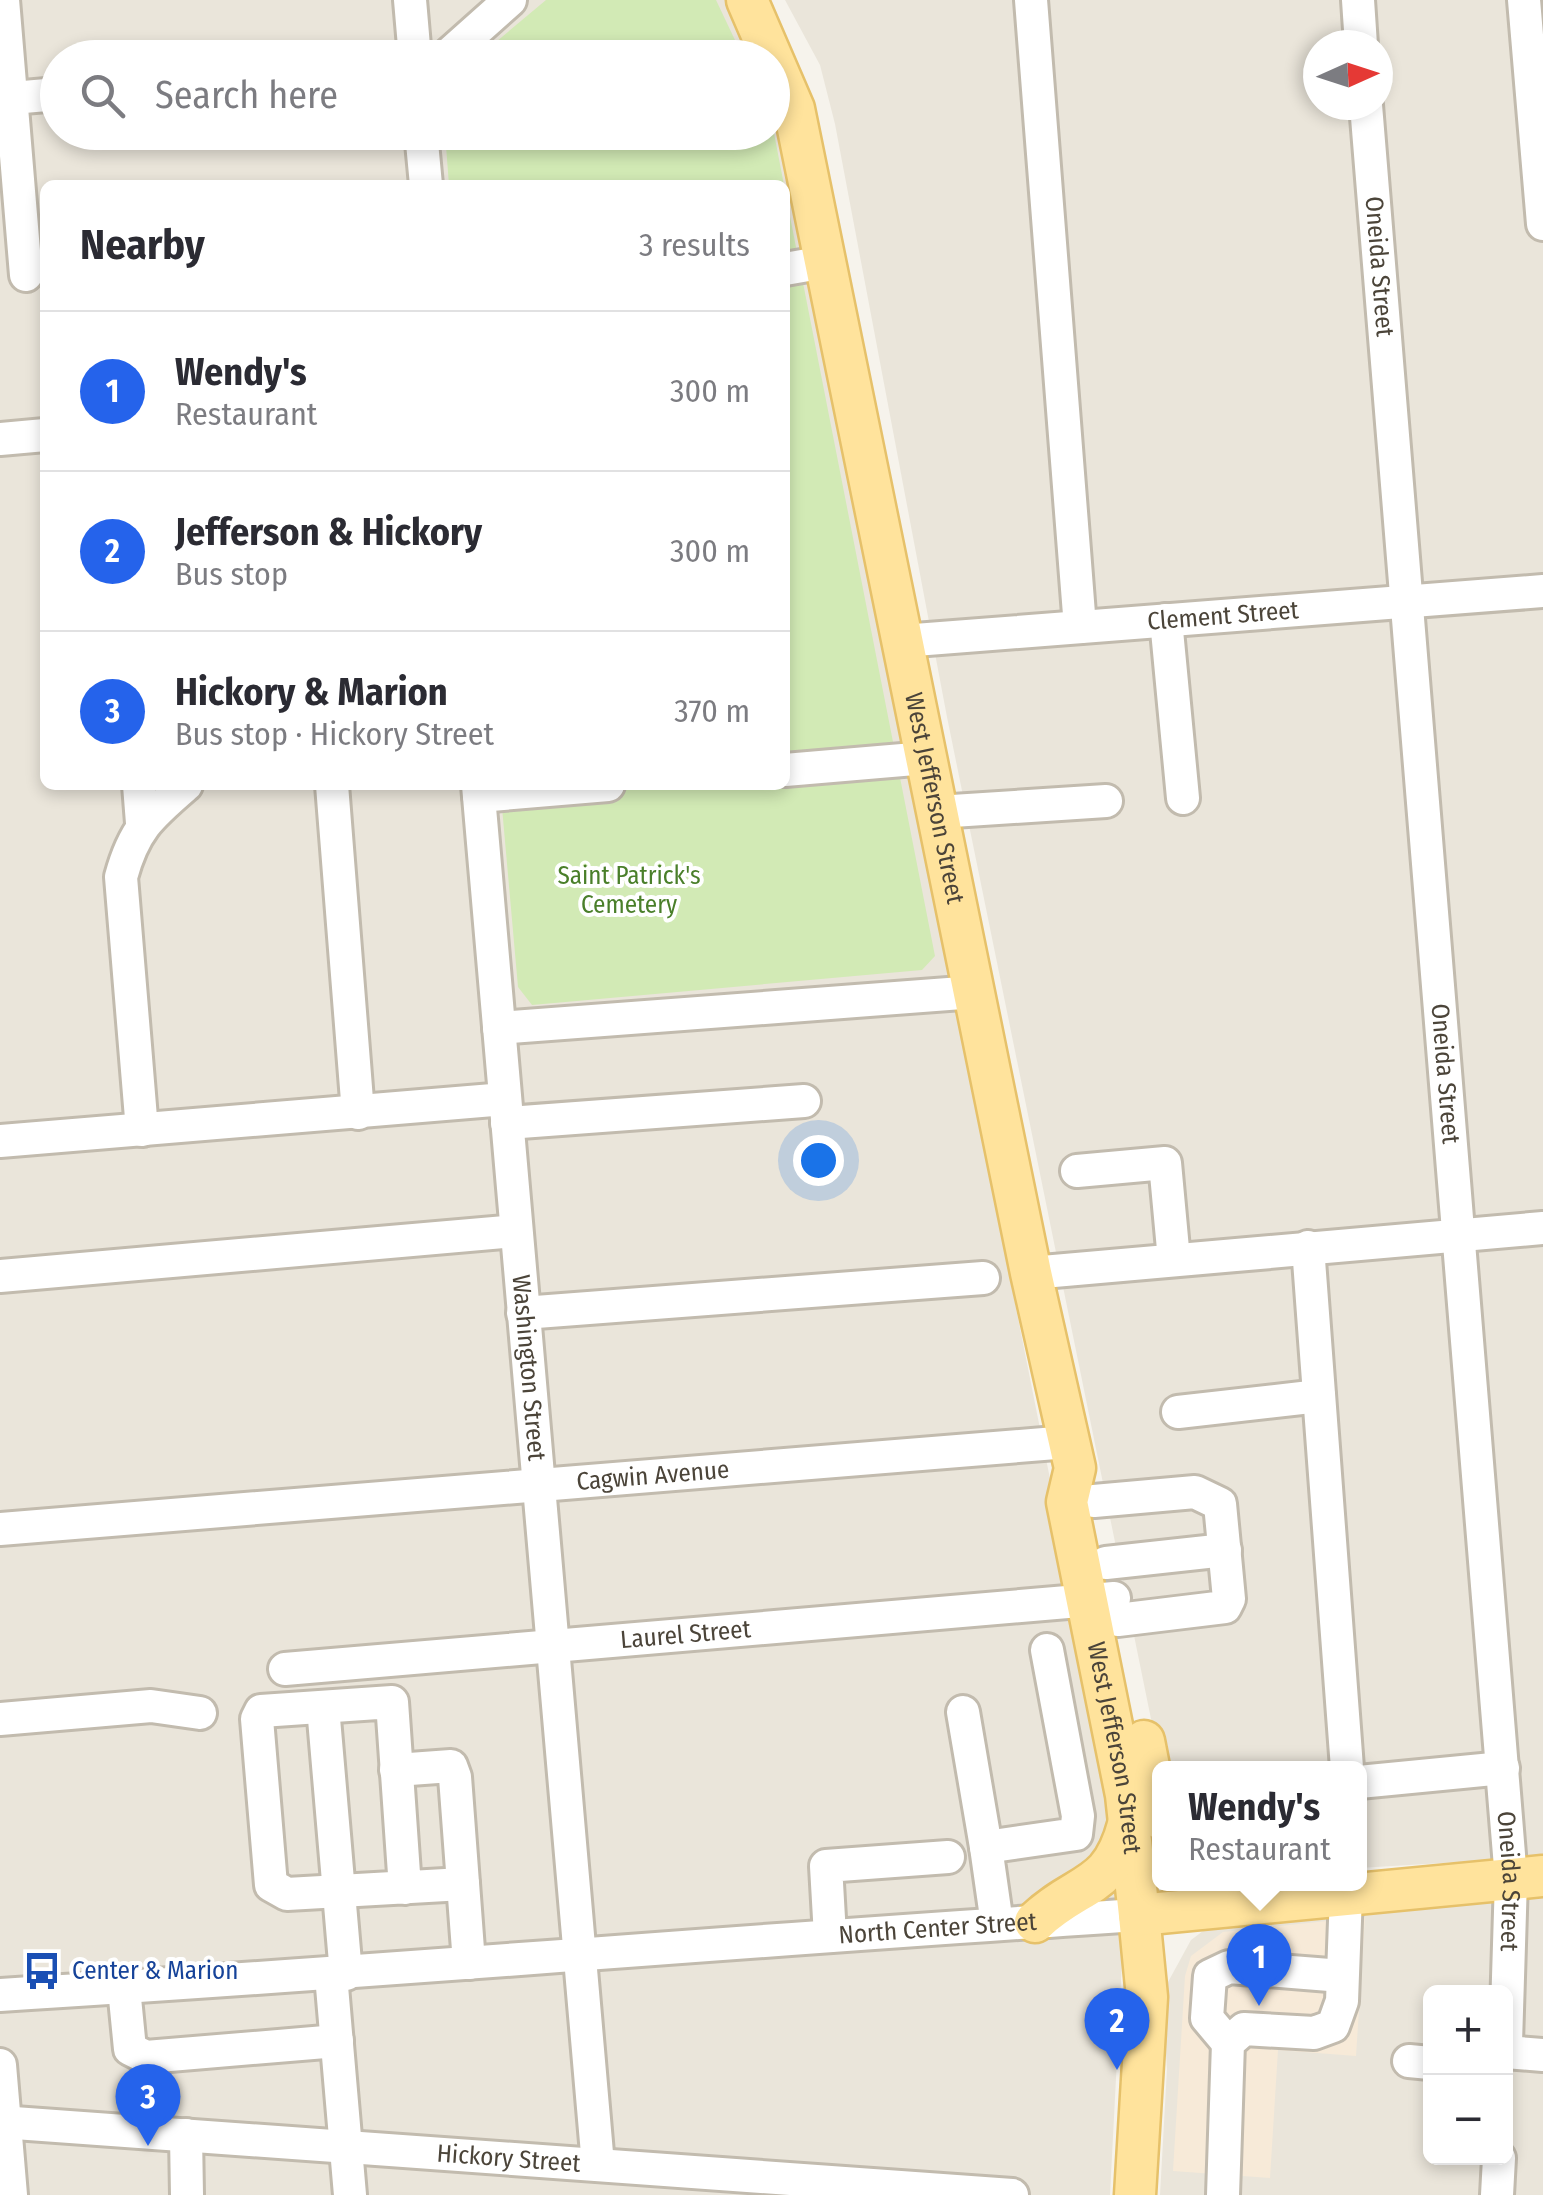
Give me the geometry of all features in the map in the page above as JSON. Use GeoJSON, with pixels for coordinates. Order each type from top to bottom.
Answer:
{"type":"FeatureCollection","features":[{"type":"Feature","properties":{"kind":"main road","name":"West Jefferson Street"},"geometry":{"type":"LineString","coordinates":[[747,0],[764,40]]}},
{"type":"Feature","properties":{"kind":"main road","name":"West Jefferson Street"},"geometry":{"type":"LineString","coordinates":[[790,99],[1030,1273],[1079,1470],[1068,1502],[1106,1596],[1104,1688],[1151,1808],[1140,1914],[1147,1997],[1134,2195]]}},
{"type":"Feature","properties":{"kind":"main road"},"geometry":{"type":"LineString","coordinates":[[1016,1923],[1104,1877],[1151,1808],[1106,1596]]}},
{"type":"Feature","properties":{"kind":"main road","name":"North Center Street"},"geometry":{"type":"LineString","coordinates":[[1367,1889],[1527,1878]]}},
{"type":"Feature","properties":{"kind":"main road","name":"North Center Street"},"geometry":{"type":"LineString","coordinates":[[1140,1914],[1263,1895],[1335,1891]]}},
{"type":"Feature","properties":{"kind":"main road"},"geometry":{"type":"LineString","coordinates":[[1147,1997],[1166,1950],[1190,1924],[1263,1895]]}},
{"type":"Feature","properties":{"kind":"street"},"geometry":{"type":"LineString","coordinates":[[3,0],[6,98],[24,275]]}},
{"type":"Feature","properties":{"kind":"street"},"geometry":{"type":"LineString","coordinates":[[410,0],[413,40]]}},
{"type":"Feature","properties":{"kind":"street"},"geometry":{"type":"LineString","coordinates":[[465,40],[510,0]]}},
{"type":"Feature","properties":{"kind":"street"},"geometry":{"type":"LineString","coordinates":[[1031,0],[1080,627]]}},
{"type":"Feature","properties":{"kind":"street"},"geometry":{"type":"LineString","coordinates":[[1358,0],[1360,30]]}},
{"type":"Feature","properties":{"kind":"street"},"geometry":{"type":"LineString","coordinates":[[1524,0],[1543,224]]}},
{"type":"Feature","properties":{"kind":"street"},"geometry":{"type":"LineString","coordinates":[[6,98],[40,95]]}},
{"type":"Feature","properties":{"kind":"street","name":"Oneida Street"},"geometry":{"type":"LineString","coordinates":[[1367,120],[1502,1768],[1527,1878],[1513,1988]]}},
{"type":"Feature","properties":{"kind":"street"},"geometry":{"type":"LineString","coordinates":[[423,150],[426,180]]}},
{"type":"Feature","properties":{"kind":"street"},"geometry":{"type":"LineString","coordinates":[[790,268],[825,262]]}},
{"type":"Feature","properties":{"kind":"street"},"geometry":{"type":"LineString","coordinates":[[0,439],[40,435]]}},
{"type":"Feature","properties":{"kind":"street","name":"Clement Street"},"geometry":{"type":"LineString","coordinates":[[902,641],[1543,590]]}},
{"type":"Feature","properties":{"kind":"street"},"geometry":{"type":"LineString","coordinates":[[1166,620],[1183,798]]}},
{"type":"Feature","properties":{"kind":"street"},"geometry":{"type":"LineString","coordinates":[[790,770],[926,758]]}},
{"type":"Feature","properties":{"kind":"street"},"geometry":{"type":"LineString","coordinates":[[140,790],[142,823]]}},
{"type":"Feature","properties":{"kind":"street"},"geometry":{"type":"LineString","coordinates":[[142,1130],[121,876],[129,846],[142,823],[180,790]]}},
{"type":"Feature","properties":{"kind":"street"},"geometry":{"type":"LineString","coordinates":[[332,790],[358,1113]]}},
{"type":"Feature","properties":{"kind":"street","name":"Washington Street"},"geometry":{"type":"LineString","coordinates":[[478,790],[598,2164]]}},
{"type":"Feature","properties":{"kind":"street"},"geometry":{"type":"LineString","coordinates":[[937,812],[1106,801]]}},
{"type":"Feature","properties":{"kind":"street"},"geometry":{"type":"LineString","coordinates":[[499,1028],[975,992]]}},
{"type":"Feature","properties":{"kind":"street"},"geometry":{"type":"LineString","coordinates":[[0,1142],[358,1113],[804,1101]]}},
{"type":"Feature","properties":{"kind":"street"},"geometry":{"type":"LineString","coordinates":[[1077,1171],[1165,1164],[1174,1260]]}},
{"type":"Feature","properties":{"kind":"street"},"geometry":{"type":"LineString","coordinates":[[1030,1273],[1543,1228]]}},
{"type":"Feature","properties":{"kind":"street"},"geometry":{"type":"LineString","coordinates":[[0,1276],[516,1231]]}},
{"type":"Feature","properties":{"kind":"street"},"geometry":{"type":"LineString","coordinates":[[1308,1248],[1346,1761]]}},
{"type":"Feature","properties":{"kind":"street"},"geometry":{"type":"LineString","coordinates":[[523,1313],[983,1278]]}},
{"type":"Feature","properties":{"kind":"street"},"geometry":{"type":"LineString","coordinates":[[1178,1412],[1320,1396]]}},
{"type":"Feature","properties":{"kind":"street","name":"Cagwin Avenue"},"geometry":{"type":"LineString","coordinates":[[0,1529],[538,1484],[1079,1470],[1195,1492],[1220,1504],[1225,1550]]}},
{"type":"Feature","properties":{"kind":"street"},"geometry":{"type":"LineString","coordinates":[[1225,1550],[1229,1599],[1226,1607],[1106,1596],[1225,1550]]}},
{"type":"Feature","properties":{"kind":"street","name":"Laurel Street"},"geometry":{"type":"LineString","coordinates":[[285,1669],[1106,1596]]}},
{"type":"Feature","properties":{"kind":"street"},"geometry":{"type":"LineString","coordinates":[[986,1847],[1076,1834],[1078,1816],[1047,1650]]}},
{"type":"Feature","properties":{"kind":"street"},"geometry":{"type":"LineString","coordinates":[[388,1661],[405,1888]]}},
{"type":"Feature","properties":{"kind":"street"},"geometry":{"type":"LineString","coordinates":[[1056,1696],[1104,1688]]}},
{"type":"Feature","properties":{"kind":"street"},"geometry":{"type":"LineString","coordinates":[[392,1702],[260,1711],[258,1737],[272,1885],[287,1894],[463,1884]]}},
{"type":"Feature","properties":{"kind":"street"},"geometry":{"type":"LineString","coordinates":[[0,1719],[151,1706],[200,1713]]}},
{"type":"Feature","properties":{"kind":"street"},"geometry":{"type":"LineString","coordinates":[[323,1707],[338,1892],[337,2041],[350,2195]]}},
{"type":"Feature","properties":{"kind":"street"},"geometry":{"type":"LineString","coordinates":[[964,1712],[986,1847],[1016,1923]]}},
{"type":"Feature","properties":{"kind":"street"},"geometry":{"type":"LineString","coordinates":[[396,1770],[451,1766],[468,1963]]}},
{"type":"Feature","properties":{"kind":"street"},"geometry":{"type":"LineString","coordinates":[[1367,1781],[1502,1768]]}},
{"type":"Feature","properties":{"kind":"street"},"geometry":{"type":"LineString","coordinates":[[830,1936],[826,1866],[948,1857]]}},
{"type":"Feature","properties":{"kind":"street"},"geometry":{"type":"LineString","coordinates":[[1228,2043],[1244,2029],[1314,2033],[1333,2026],[1342,2001],[1353,1891]]}},
{"type":"Feature","properties":{"kind":"street","name":"North Center Street"},"geometry":{"type":"LineString","coordinates":[[0,1995],[338,1975],[579,1953],[1140,1914]]}},
{"type":"Feature","properties":{"kind":"street"},"geometry":{"type":"LineString","coordinates":[[1223,2195],[1228,2043],[1207,2018],[1210,1976],[1230,1968],[1342,1976]]}},
{"type":"Feature","properties":{"kind":"street"},"geometry":{"type":"LineString","coordinates":[[124,1988],[130,2050],[146,2057],[337,2041]]}},
{"type":"Feature","properties":{"kind":"street"},"geometry":{"type":"LineString","coordinates":[[1513,2053],[1543,2055]]}},
{"type":"Feature","properties":{"kind":"street"},"geometry":{"type":"LineString","coordinates":[[0,2064],[7,2175]]}},
{"type":"Feature","properties":{"kind":"street","name":"Hickory Street"},"geometry":{"type":"LineString","coordinates":[[2,2122],[1012,2195]]}},
{"type":"Feature","properties":{"kind":"street"},"geometry":{"type":"LineString","coordinates":[[186,2135],[187,2195]]}},
{"type":"Feature","properties":{"kind":"street"},"geometry":{"type":"LineString","coordinates":[[1497,2195],[1499,2165]]}},
{"type":"Feature","properties":{"kind":"shaded area"},"geometry":{"type":"Polygon","coordinates":[[[0,0],[726,0],[746,40],[40,40],[40,150],[781,150],[788,180],[40,180],[40,790],[790,790],[790,188],[1112,1790],[1123,1942],[1110,2195],[0,2195],[0,0]]]}},
{"type":"Feature","properties":{"kind":"shaded area"},"geometry":{"type":"Polygon","coordinates":[[[785,0],[1543,0],[1543,1857],[1367,1868],[1367,1761],[1160,1761],[947,717],[835,124],[820,65],[785,0]]]}},
{"type":"Feature","properties":{"kind":"shaded area"},"geometry":{"type":"Polygon","coordinates":[[[1543,1892],[1543,2195],[1160,2195],[1167,2069],[1162,1993],[1191,1940],[1211,1925],[1543,1892]]]}},
{"type":"Feature","properties":{"kind":"shaded area"},"geometry":{"type":"Polygon","coordinates":[[[1365,1917],[1356,2056],[1278,2050],[1270,2178],[1173,2171],[1185,1976],[1191,1956],[1223,1932],[1365,1917]]]}},
{"type":"Feature","properties":{"kind":"green space"},"geometry":{"type":"Polygon","coordinates":[[[546,0],[716,0],[735,40],[498,40],[546,0]]]}},
{"type":"Feature","properties":{"kind":"green space"},"geometry":{"type":"Polygon","coordinates":[[[446,150],[777,150],[783,180],[449,180],[446,150]]]}},
{"type":"Feature","properties":{"kind":"green space","name":"Saint Patrick's Cemetery"},"geometry":{"type":"Polygon","coordinates":[[[790,216],[935,956],[922,970],[532,1005],[518,987],[500,790],[790,790],[790,216]]]}},
{"type":"Feature","properties":{"kind":"place","name":"Center & Marion"},"geometry":{"type":"Point","coordinates":[42,1971]}},
{"type":"Feature","properties":{"kind":"place","name":"Wendy's"},"geometry":{"type":"Point","coordinates":[1259,2006]}},
{"type":"Feature","properties":{"kind":"place","name":"Jefferson & Hickory"},"geometry":{"type":"Point","coordinates":[1117,2070]}},
{"type":"Feature","properties":{"kind":"place","name":"Hickory & Marion"},"geometry":{"type":"Point","coordinates":[148,2146]}}]}
